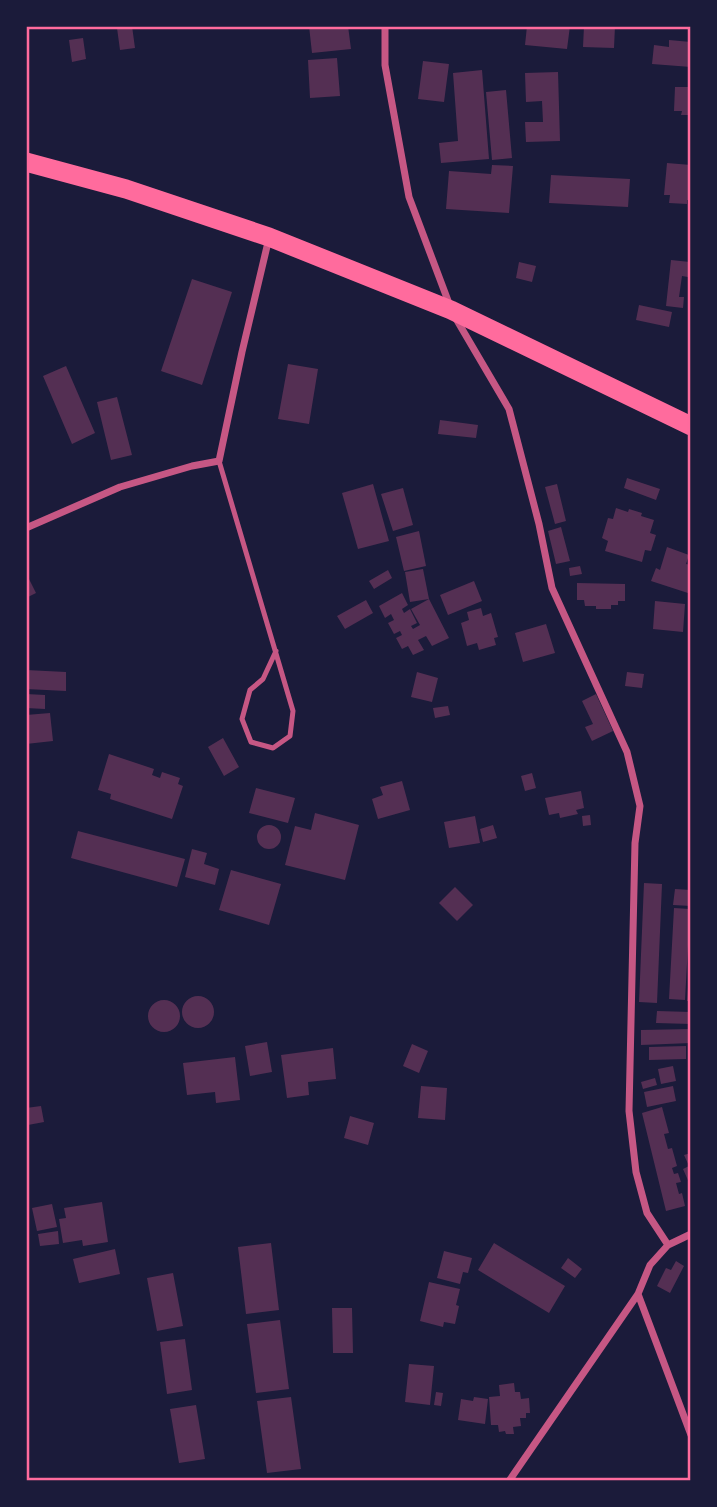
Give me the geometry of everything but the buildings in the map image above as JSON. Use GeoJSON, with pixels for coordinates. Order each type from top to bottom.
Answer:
{"type":"FeatureCollection","features":[{"type":"Feature","properties":{"kind":"highway"},"geometry":{"type":"LineString","coordinates":[[26,162],[127,189],[269,237],[452,310],[691,426]]}},
{"type":"Feature","properties":{"kind":"street"},"geometry":{"type":"LineString","coordinates":[[385,26],[384,65],[409,197],[452,310],[509,408],[539,524],[552,588],[627,752],[640,806],[635,843],[629,1111],[636,1172],[648,1213],[668,1245]]}},
{"type":"Feature","properties":{"kind":"street"},"geometry":{"type":"LineString","coordinates":[[26,528],[120,486],[219,461],[269,237]]}},
{"type":"Feature","properties":{"kind":"street"},"geometry":{"type":"LineString","coordinates":[[509,1481],[638,1294],[650,1265],[668,1245],[691,1234]]}},
{"type":"Feature","properties":{"kind":"street"},"geometry":{"type":"LineString","coordinates":[[638,1294],[691,1435]]}},
{"type":"Feature","properties":{"kind":"lane"},"geometry":{"type":"LineString","coordinates":[[219,461],[293,711],[290,736],[273,748],[251,742],[242,719],[250,690],[263,678],[275,651]]}}]}
